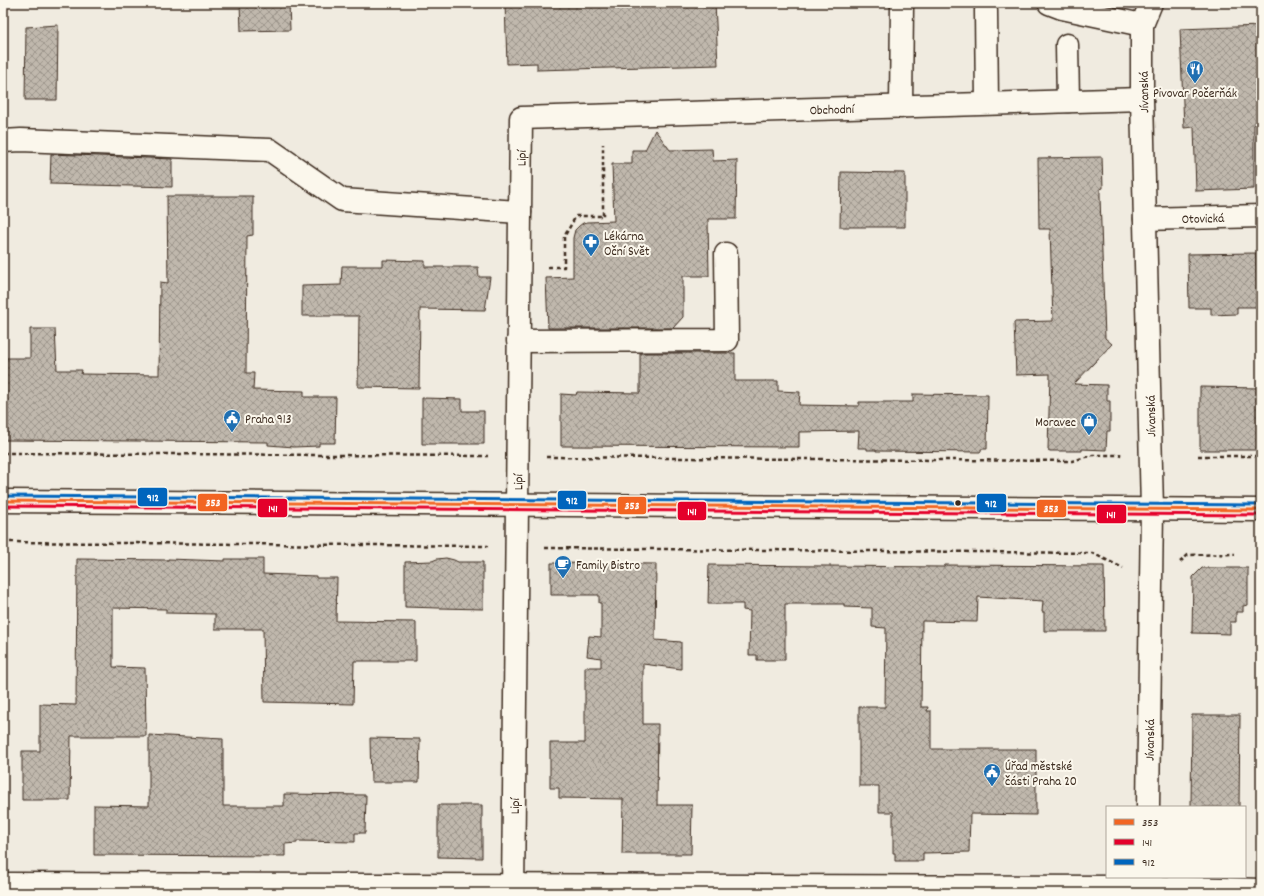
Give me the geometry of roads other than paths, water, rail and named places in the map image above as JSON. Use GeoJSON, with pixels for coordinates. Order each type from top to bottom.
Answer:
{"type":"FeatureCollection","features":[{"type":"Feature","properties":{"kind":"street"},"geometry":{"type":"LineString","coordinates":[[1049,3],[1062,8],[1142,25],[1151,3]]}},
{"type":"Feature","properties":{"kind":"street"},"geometry":{"type":"LineString","coordinates":[[901,107],[902,4]]}},
{"type":"Feature","properties":{"kind":"street"},"geometry":{"type":"LineString","coordinates":[[986,11],[987,104]]}},
{"type":"Feature","properties":{"kind":"street","name":"Jívanská"},"geometry":{"type":"LineString","coordinates":[[1142,25],[1142,99],[1152,509],[1148,806]]}},
{"type":"Feature","properties":{"kind":"street"},"geometry":{"type":"LineString","coordinates":[[1068,45],[1068,101]]}},
{"type":"Feature","properties":{"kind":"street","name":"Obchodní"},"geometry":{"type":"LineString","coordinates":[[521,118],[1142,99]]}},
{"type":"Feature","properties":{"kind":"street","name":"Lipí"},"geometry":{"type":"LineString","coordinates":[[513,889],[521,118]]}},
{"type":"Feature","properties":{"kind":"street"},"geometry":{"type":"LineString","coordinates":[[12,141],[270,150],[342,200],[520,212]]}},
{"type":"Feature","properties":{"kind":"street","name":"Otovická"},"geometry":{"type":"LineString","coordinates":[[1145,219],[1261,216]]}},
{"type":"Feature","properties":{"kind":"street"},"geometry":{"type":"LineString","coordinates":[[518,341],[727,340],[726,254]]}},
{"type":"Feature","properties":{"kind":"street"},"geometry":{"type":"LineString","coordinates":[[3,501],[1261,510]]}},
{"type":"Feature","properties":{"kind":"street"},"geometry":{"type":"LineString","coordinates":[[3,884],[513,889],[1147,886],[1261,890]]}},
{"type":"Feature","properties":{"kind":"place","name":"Pivovar Počerňák"},"geometry":{"type":"Point","coordinates":[1195,84]}},
{"type":"Feature","properties":{"kind":"place","name":"Lékárna Oční Svět"},"geometry":{"type":"Point","coordinates":[591,257]}},
{"type":"Feature","properties":{"kind":"place","name":"Praha 913"},"geometry":{"type":"Point","coordinates":[232,433]}},
{"type":"Feature","properties":{"kind":"place","name":"Moravec"},"geometry":{"type":"Point","coordinates":[1089,436]}},
{"type":"Feature","properties":{"kind":"place","name":"Family Bistro"},"geometry":{"type":"Point","coordinates":[563,579]}},
{"type":"Feature","properties":{"kind":"place","name":"Úřad městské části Praha 20"},"geometry":{"type":"Point","coordinates":[992,787]}}]}
